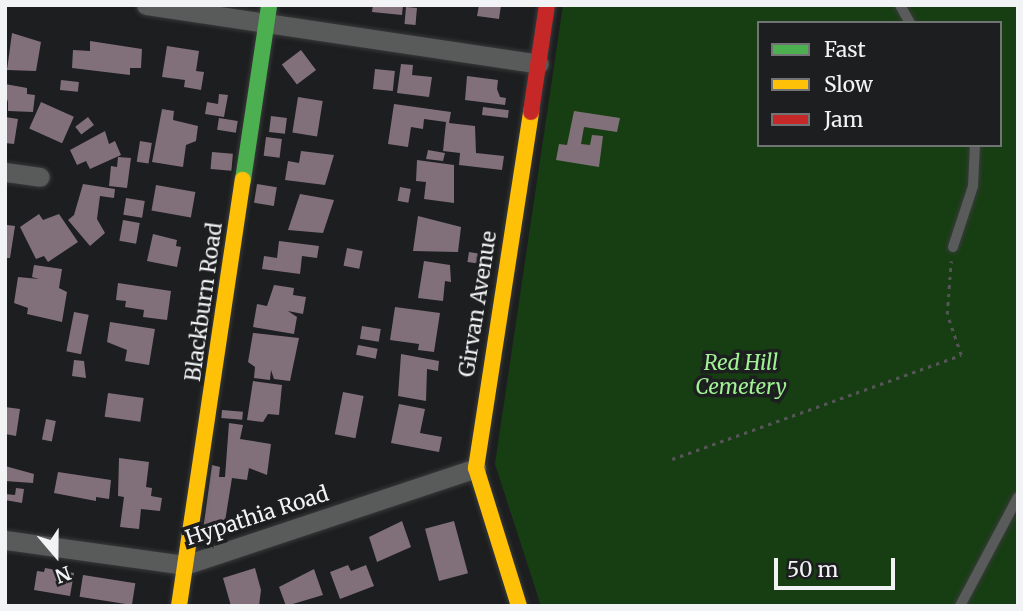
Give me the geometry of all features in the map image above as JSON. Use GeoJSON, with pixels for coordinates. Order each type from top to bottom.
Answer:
{"type":"FeatureCollection","features":[{"type":"Feature","properties":{"kind":"street"},"geometry":{"type":"LineString","coordinates":[[146,5],[268,14],[539,64]]}},
{"type":"Feature","properties":{"kind":"street","name":"Girvan Avenue"},"geometry":{"type":"LineString","coordinates":[[519,606],[476,468],[547,5]]}},
{"type":"Feature","properties":{"kind":"street","name":"Blackburn Road"},"geometry":{"type":"LineString","coordinates":[[180,606],[268,14]]}},
{"type":"Feature","properties":{"kind":"street"},"geometry":{"type":"LineString","coordinates":[[5,173],[40,177]]}},
{"type":"Feature","properties":{"kind":"street","name":"Hypathia Road"},"geometry":{"type":"LineString","coordinates":[[5,540],[185,565],[476,468]]}},
{"type":"Feature","properties":{"kind":"lane"},"geometry":{"type":"LineString","coordinates":[[900,5],[909,21]]}},
{"type":"Feature","properties":{"kind":"lane"},"geometry":{"type":"LineString","coordinates":[[953,247],[973,186],[975,147]]}},
{"type":"Feature","properties":{"kind":"lane"},"geometry":{"type":"LineString","coordinates":[[960,606],[1018,497]]}},
{"type":"Feature","properties":{"kind":"path"},"geometry":{"type":"LineString","coordinates":[[672,459],[961,355],[947,314],[953,247]]}},
{"type":"Feature","properties":{"kind":"green space","name":"Red Hill Cemetery"},"geometry":{"type":"Polygon","coordinates":[[[563,5],[1018,5],[1018,606],[541,606],[495,464],[563,5]]]}},
{"type":"Feature","properties":{"kind":"building"},"geometry":{"type":"Polygon","coordinates":[[[373,5],[403,5],[402,15],[372,12],[373,5]]]}},
{"type":"Feature","properties":{"kind":"building"},"geometry":{"type":"Polygon","coordinates":[[[479,5],[501,5],[499,19],[477,16],[479,5]]]}},
{"type":"Feature","properties":{"kind":"building"},"geometry":{"type":"Polygon","coordinates":[[[406,7],[417,8],[415,25],[405,24],[406,7]]]}},
{"type":"Feature","properties":{"kind":"building"},"geometry":{"type":"Polygon","coordinates":[[[12,33],[41,42],[36,71],[7,70],[12,33]]]}},
{"type":"Feature","properties":{"kind":"building"},"geometry":{"type":"Polygon","coordinates":[[[90,41],[142,49],[141,68],[130,68],[130,75],[72,68],[73,50],[90,51],[90,41]]]}},
{"type":"Feature","properties":{"kind":"building"},"geometry":{"type":"Polygon","coordinates":[[[167,46],[199,51],[196,71],[204,72],[201,90],[184,87],[185,80],[162,77],[167,46]]]}},
{"type":"Feature","properties":{"kind":"building"},"geometry":{"type":"Polygon","coordinates":[[[301,50],[316,70],[297,84],[282,64],[301,50]]]}},
{"type":"Feature","properties":{"kind":"building"},"geometry":{"type":"Polygon","coordinates":[[[401,64],[413,65],[412,75],[432,77],[429,97],[397,93],[401,64]]]}},
{"type":"Feature","properties":{"kind":"building"},"geometry":{"type":"Polygon","coordinates":[[[375,69],[395,71],[393,91],[373,89],[375,69]]]}},
{"type":"Feature","properties":{"kind":"building"},"geometry":{"type":"Polygon","coordinates":[[[467,76],[498,80],[497,89],[500,97],[506,98],[505,105],[465,100],[467,76]]]}},
{"type":"Feature","properties":{"kind":"building"},"geometry":{"type":"Polygon","coordinates":[[[61,80],[79,82],[78,92],[60,90],[61,80]]]}},
{"type":"Feature","properties":{"kind":"building"},"geometry":{"type":"Polygon","coordinates":[[[5,84],[27,88],[27,94],[35,95],[33,112],[8,111],[8,99],[5,109],[5,84]]]}},
{"type":"Feature","properties":{"kind":"building"},"geometry":{"type":"Polygon","coordinates":[[[219,94],[228,95],[224,117],[205,114],[207,102],[218,104],[219,94]]]}},
{"type":"Feature","properties":{"kind":"building"},"geometry":{"type":"Polygon","coordinates":[[[298,97],[323,101],[317,136],[292,133],[298,97]]]}},
{"type":"Feature","properties":{"kind":"building"},"geometry":{"type":"Polygon","coordinates":[[[41,102],[74,117],[62,143],[29,128],[41,102]]]}},
{"type":"Feature","properties":{"kind":"building"},"geometry":{"type":"Polygon","coordinates":[[[394,104],[451,112],[449,123],[475,126],[476,153],[504,156],[502,170],[459,165],[460,153],[443,151],[446,122],[424,119],[423,129],[411,127],[408,147],[388,144],[394,104]]]}},
{"type":"Feature","properties":{"kind":"building"},"geometry":{"type":"Polygon","coordinates":[[[483,107],[509,110],[508,118],[482,115],[483,107]]]}},
{"type":"Feature","properties":{"kind":"building"},"geometry":{"type":"Polygon","coordinates":[[[162,109],[174,111],[173,120],[198,126],[196,141],[186,145],[183,167],[152,162],[162,109]]]}},
{"type":"Feature","properties":{"kind":"building"},"geometry":{"type":"Polygon","coordinates":[[[574,111],[620,118],[617,132],[584,127],[581,144],[590,145],[592,135],[603,136],[599,167],[556,160],[559,144],[567,145],[574,111]]]}},
{"type":"Feature","properties":{"kind":"building"},"geometry":{"type":"Polygon","coordinates":[[[271,116],[287,118],[285,134],[269,132],[271,116]]]}},
{"type":"Feature","properties":{"kind":"building"},"geometry":{"type":"Polygon","coordinates":[[[5,117],[18,119],[14,144],[5,143],[5,117]]]}},
{"type":"Feature","properties":{"kind":"building"},"geometry":{"type":"Polygon","coordinates":[[[88,117],[94,125],[81,135],[75,127],[88,117]]]}},
{"type":"Feature","properties":{"kind":"building"},"geometry":{"type":"Polygon","coordinates":[[[219,118],[238,121],[236,133],[217,130],[219,118]]]}},
{"type":"Feature","properties":{"kind":"building"},"geometry":{"type":"Polygon","coordinates":[[[105,131],[109,144],[115,141],[121,155],[90,169],[86,161],[77,165],[70,150],[105,131]]]}},
{"type":"Feature","properties":{"kind":"building"},"geometry":{"type":"Polygon","coordinates":[[[266,137],[282,139],[280,158],[264,156],[266,137]]]}},
{"type":"Feature","properties":{"kind":"building"},"geometry":{"type":"Polygon","coordinates":[[[140,141],[152,143],[149,164],[137,162],[140,141]]]}},
{"type":"Feature","properties":{"kind":"building"},"geometry":{"type":"Polygon","coordinates":[[[428,150],[445,153],[443,161],[426,159],[428,150]]]}},
{"type":"Feature","properties":{"kind":"building"},"geometry":{"type":"Polygon","coordinates":[[[301,151],[334,155],[325,185],[285,180],[288,161],[299,163],[301,151]]]}},
{"type":"Feature","properties":{"kind":"building"},"geometry":{"type":"Polygon","coordinates":[[[212,152],[233,154],[231,171],[211,169],[212,152]]]}},
{"type":"Feature","properties":{"kind":"building"},"geometry":{"type":"Polygon","coordinates":[[[118,157],[131,158],[127,188],[109,186],[111,166],[117,167],[118,157]]]}},
{"type":"Feature","properties":{"kind":"building"},"geometry":{"type":"Polygon","coordinates":[[[417,160],[454,165],[454,203],[424,199],[426,182],[416,181],[417,160]]]}},
{"type":"Feature","properties":{"kind":"building"},"geometry":{"type":"Polygon","coordinates":[[[83,184],[115,189],[114,198],[100,196],[97,219],[105,233],[90,246],[68,220],[74,215],[83,184]]]}},
{"type":"Feature","properties":{"kind":"building"},"geometry":{"type":"Polygon","coordinates":[[[257,184],[277,187],[274,206],[254,203],[257,184]]]}},
{"type":"Feature","properties":{"kind":"building"},"geometry":{"type":"Polygon","coordinates":[[[156,185],[195,192],[191,218],[151,211],[156,185]]]}},
{"type":"Feature","properties":{"kind":"building"},"geometry":{"type":"Polygon","coordinates":[[[400,187],[411,189],[408,203],[398,201],[400,187]]]}},
{"type":"Feature","properties":{"kind":"building"},"geometry":{"type":"Polygon","coordinates":[[[300,194],[334,200],[323,233],[288,230],[300,194]]]}},
{"type":"Feature","properties":{"kind":"building"},"geometry":{"type":"Polygon","coordinates":[[[126,198],[145,201],[142,218],[123,215],[126,198]]]}},
{"type":"Feature","properties":{"kind":"building"},"geometry":{"type":"Polygon","coordinates":[[[39,214],[43,220],[59,214],[78,242],[48,262],[44,256],[36,259],[20,227],[39,214]]]}},
{"type":"Feature","properties":{"kind":"building"},"geometry":{"type":"Polygon","coordinates":[[[418,216],[461,227],[458,252],[413,251],[418,216]]]}},
{"type":"Feature","properties":{"kind":"building"},"geometry":{"type":"Polygon","coordinates":[[[5,217],[7,225],[15,226],[10,258],[5,258],[5,217]]]}},
{"type":"Feature","properties":{"kind":"building"},"geometry":{"type":"Polygon","coordinates":[[[123,220],[140,223],[136,244],[119,241],[123,220]]]}},
{"type":"Feature","properties":{"kind":"building"},"geometry":{"type":"Polygon","coordinates":[[[153,234],[177,240],[176,246],[181,247],[177,267],[147,261],[153,234]]]}},
{"type":"Feature","properties":{"kind":"building"},"geometry":{"type":"Polygon","coordinates":[[[279,241],[319,246],[317,258],[302,256],[300,274],[262,269],[264,256],[277,258],[279,241]]]}},
{"type":"Feature","properties":{"kind":"building"},"geometry":{"type":"Polygon","coordinates":[[[347,248],[363,251],[359,269],[344,266],[347,248]]]}},
{"type":"Feature","properties":{"kind":"building"},"geometry":{"type":"Polygon","coordinates":[[[469,252],[488,255],[486,265],[467,262],[469,252]]]}},
{"type":"Feature","properties":{"kind":"building"},"geometry":{"type":"Polygon","coordinates":[[[424,261],[450,265],[451,282],[445,281],[443,301],[418,298],[424,261]]]}},
{"type":"Feature","properties":{"kind":"building"},"geometry":{"type":"Polygon","coordinates":[[[34,265],[62,269],[59,288],[67,292],[62,322],[27,314],[28,308],[14,303],[18,277],[39,279],[32,277],[34,265]]]}},
{"type":"Feature","properties":{"kind":"building"},"geometry":{"type":"Polygon","coordinates":[[[118,283],[171,291],[167,320],[143,317],[144,310],[125,307],[126,301],[116,300],[118,283]]]}},
{"type":"Feature","properties":{"kind":"building"},"geometry":{"type":"Polygon","coordinates":[[[274,285],[294,288],[293,295],[306,297],[303,314],[288,311],[297,317],[294,334],[253,327],[257,304],[267,306],[274,285]]]}},
{"type":"Feature","properties":{"kind":"building"},"geometry":{"type":"Polygon","coordinates":[[[395,307],[440,313],[434,352],[418,350],[419,344],[390,340],[395,307]]]}},
{"type":"Feature","properties":{"kind":"building"},"geometry":{"type":"Polygon","coordinates":[[[74,312],[89,315],[81,354],[66,351],[74,312]]]}},
{"type":"Feature","properties":{"kind":"building"},"geometry":{"type":"Polygon","coordinates":[[[110,322],[155,329],[149,365],[125,361],[127,350],[107,342],[110,322]]]}},
{"type":"Feature","properties":{"kind":"building"},"geometry":{"type":"Polygon","coordinates":[[[362,326],[381,329],[379,342],[360,339],[362,326]]]}},
{"type":"Feature","properties":{"kind":"building"},"geometry":{"type":"Polygon","coordinates":[[[253,333],[299,338],[290,381],[274,379],[271,370],[270,380],[254,378],[255,367],[248,362],[253,333]]]}},
{"type":"Feature","properties":{"kind":"building"},"geometry":{"type":"Polygon","coordinates":[[[358,345],[378,349],[376,359],[356,355],[358,345]]]}},
{"type":"Feature","properties":{"kind":"building"},"geometry":{"type":"Polygon","coordinates":[[[401,354],[439,361],[438,371],[427,369],[426,401],[398,396],[401,354]]]}},
{"type":"Feature","properties":{"kind":"building"},"geometry":{"type":"Polygon","coordinates":[[[74,360],[84,361],[86,378],[72,376],[74,360]]]}},
{"type":"Feature","properties":{"kind":"building"},"geometry":{"type":"Polygon","coordinates":[[[253,381],[282,385],[279,415],[268,414],[263,422],[247,420],[253,381]]]}},
{"type":"Feature","properties":{"kind":"building"},"geometry":{"type":"Polygon","coordinates":[[[343,392],[364,396],[355,438],[335,434],[343,392]]]}},
{"type":"Feature","properties":{"kind":"building"},"geometry":{"type":"Polygon","coordinates":[[[108,393],[144,398],[140,422],[105,417],[108,393]]]}},
{"type":"Feature","properties":{"kind":"building"},"geometry":{"type":"Polygon","coordinates":[[[399,404],[425,409],[420,433],[442,437],[439,452],[391,443],[399,404]]]}},
{"type":"Feature","properties":{"kind":"building"},"geometry":{"type":"Polygon","coordinates":[[[5,407],[20,409],[16,436],[5,434],[5,407]]]}},
{"type":"Feature","properties":{"kind":"building"},"geometry":{"type":"Polygon","coordinates":[[[222,410],[243,412],[242,420],[221,418],[222,410]]]}},
{"type":"Feature","properties":{"kind":"building"},"geometry":{"type":"Polygon","coordinates":[[[46,419],[56,421],[52,442],[42,440],[46,419]]]}},
{"type":"Feature","properties":{"kind":"building"},"geometry":{"type":"Polygon","coordinates":[[[229,423],[243,425],[240,439],[271,444],[267,475],[249,468],[247,480],[232,478],[222,540],[202,537],[212,465],[220,467],[219,477],[225,477],[229,423]]]}},
{"type":"Feature","properties":{"kind":"building"},"geometry":{"type":"Polygon","coordinates":[[[119,458],[149,462],[146,487],[152,488],[151,496],[162,498],[160,511],[141,509],[139,529],[120,527],[124,497],[118,496],[119,458]]]}},
{"type":"Feature","properties":{"kind":"building"},"geometry":{"type":"Polygon","coordinates":[[[5,466],[34,474],[33,483],[5,481],[5,466]]]}},
{"type":"Feature","properties":{"kind":"building"},"geometry":{"type":"Polygon","coordinates":[[[58,472],[111,480],[109,499],[96,497],[96,501],[54,493],[58,472]]]}},
{"type":"Feature","properties":{"kind":"building"},"geometry":{"type":"Polygon","coordinates":[[[16,488],[24,489],[22,503],[5,500],[5,494],[15,495],[16,488]]]}},
{"type":"Feature","properties":{"kind":"building"},"geometry":{"type":"Polygon","coordinates":[[[402,521],[411,547],[377,562],[369,537],[402,521]]]}},
{"type":"Feature","properties":{"kind":"building"},"geometry":{"type":"Polygon","coordinates":[[[454,521],[468,573],[439,581],[425,529],[454,521]]]}},
{"type":"Feature","properties":{"kind":"building"},"geometry":{"type":"Polygon","coordinates":[[[348,565],[351,571],[366,565],[374,586],[340,599],[330,572],[348,565]]]}},
{"type":"Feature","properties":{"kind":"building"},"geometry":{"type":"Polygon","coordinates":[[[45,568],[74,573],[70,596],[34,590],[37,571],[44,572],[45,568]]]}},
{"type":"Feature","properties":{"kind":"building"},"geometry":{"type":"Polygon","coordinates":[[[255,568],[261,590],[259,606],[231,606],[223,578],[255,568]]]}},
{"type":"Feature","properties":{"kind":"building"},"geometry":{"type":"Polygon","coordinates":[[[314,569],[323,595],[286,606],[279,587],[314,569]]]}},
{"type":"Feature","properties":{"kind":"building"},"geometry":{"type":"Polygon","coordinates":[[[83,575],[135,583],[132,605],[80,597],[83,575]]]}},
{"type":"Feature","properties":{"kind":"traffic: fast"},"geometry":{"type":"LineString","coordinates":[[243,180],[269,5]]}},
{"type":"Feature","properties":{"kind":"traffic: slow"},"geometry":{"type":"LineString","coordinates":[[519,606],[476,468],[531,112]]}},
{"type":"Feature","properties":{"kind":"traffic: slow"},"geometry":{"type":"LineString","coordinates":[[179,606],[243,180]]}},
{"type":"Feature","properties":{"kind":"traffic: jam"},"geometry":{"type":"LineString","coordinates":[[531,112],[547,5]]}}]}
